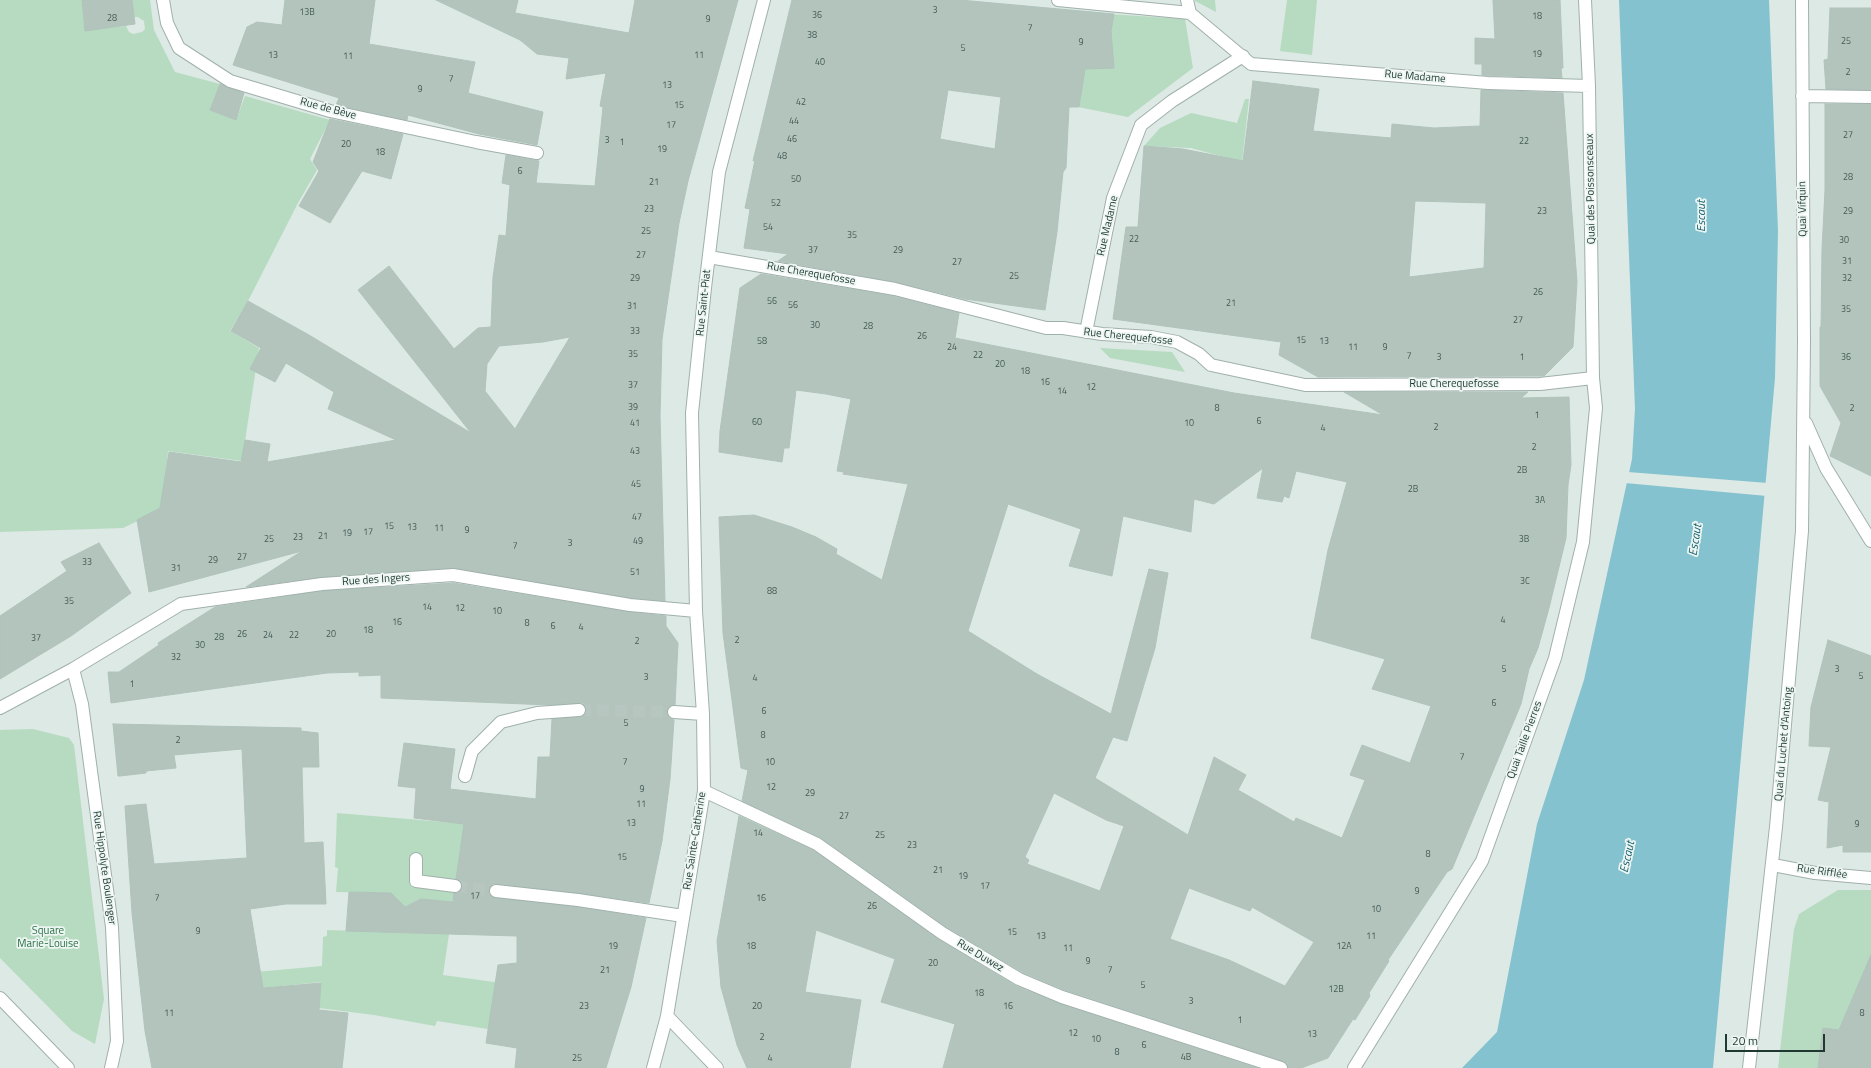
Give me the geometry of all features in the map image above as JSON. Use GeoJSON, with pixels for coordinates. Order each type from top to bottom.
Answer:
{"type":"FeatureCollection","features":[{"type":"Feature","properties":{"kind":"street","name":"Rue de Bève"},"geometry":{"type":"LineString","coordinates":[[163,0],[167,23],[178,48],[230,81],[330,111],[476,142],[537,153]]}},
{"type":"Feature","properties":{"kind":"street","name":"Rue Saint-Piat"},"geometry":{"type":"LineString","coordinates":[[696,612],[692,413],[709,257],[719,172],[764,0]]}},
{"type":"Feature","properties":{"kind":"street"},"geometry":{"type":"LineString","coordinates":[[1058,0],[1190,13],[1187,0]]}},
{"type":"Feature","properties":{"kind":"street","name":"Quai des Poissonsceaux"},"geometry":{"type":"LineString","coordinates":[[1585,0],[1590,86],[1593,378]]}},
{"type":"Feature","properties":{"kind":"street","name":"Quai Vifquin"},"geometry":{"type":"LineString","coordinates":[[1802,0],[1804,418]]}},
{"type":"Feature","properties":{"kind":"street","name":"Rue Madame"},"geometry":{"type":"LineString","coordinates":[[1190,13],[1252,64],[1488,83],[1590,86]]}},
{"type":"Feature","properties":{"kind":"street","name":"Rue Madame"},"geometry":{"type":"LineString","coordinates":[[1086,332],[1113,198],[1141,125],[1172,101],[1243,56]]}},
{"type":"Feature","properties":{"kind":"street"},"geometry":{"type":"LineString","coordinates":[[1802,96],[1871,98]]}},
{"type":"Feature","properties":{"kind":"street","name":"Rue Cherequefosse"},"geometry":{"type":"LineString","coordinates":[[709,257],[895,289],[1046,328],[1062,328],[1086,332],[1151,337],[1177,342],[1199,354],[1211,365],[1305,385],[1540,384],[1593,378]]}},
{"type":"Feature","properties":{"kind":"street","name":"Quai Taille Pierres"},"geometry":{"type":"LineString","coordinates":[[1354,1068],[1482,861],[1555,658],[1583,542],[1596,408],[1593,378]]}},
{"type":"Feature","properties":{"kind":"street"},"geometry":{"type":"LineString","coordinates":[[1804,418],[1826,468],[1871,541]]}},
{"type":"Feature","properties":{"kind":"street","name":"Quai du Luchet d'Antoing"},"geometry":{"type":"LineString","coordinates":[[1749,1068],[1773,865],[1801,558],[1804,418]]}},
{"type":"Feature","properties":{"kind":"street","name":"Rue des Ingers"},"geometry":{"type":"LineString","coordinates":[[0,708],[73,669],[181,604],[322,584],[452,575],[630,605],[696,612]]}},
{"type":"Feature","properties":{"kind":"street","name":"Rue Sainte-Catherine"},"geometry":{"type":"LineString","coordinates":[[653,1068],[667,1016],[704,791],[703,714],[696,612]]}},
{"type":"Feature","properties":{"kind":"street","name":"Rue Hippolyte Boulenger"},"geometry":{"type":"LineString","coordinates":[[73,669],[82,704],[112,927],[117,1041],[112,1068]]}},
{"type":"Feature","properties":{"kind":"street"},"geometry":{"type":"LineString","coordinates":[[465,776],[472,751],[501,722],[536,713],[579,710]]}},
{"type":"Feature","properties":{"kind":"street"},"geometry":{"type":"LineString","coordinates":[[674,712],[703,714]]}},
{"type":"Feature","properties":{"kind":"street","name":"Rue Duwez"},"geometry":{"type":"LineString","coordinates":[[704,791],[817,844],[942,933],[1019,979],[1062,997],[1281,1068]]}},
{"type":"Feature","properties":{"kind":"street"},"geometry":{"type":"LineString","coordinates":[[416,860],[416,881],[455,886]]}},
{"type":"Feature","properties":{"kind":"street","name":"Rue Rifflée"},"geometry":{"type":"LineString","coordinates":[[1773,865],[1815,873],[1871,878]]}},
{"type":"Feature","properties":{"kind":"street"},"geometry":{"type":"LineString","coordinates":[[496,891],[578,900],[683,916]]}},
{"type":"Feature","properties":{"kind":"street"},"geometry":{"type":"LineString","coordinates":[[0,998],[68,1068]]}},
{"type":"Feature","properties":{"kind":"street"},"geometry":{"type":"LineString","coordinates":[[667,1016],[717,1068]]}},
{"type":"Feature","properties":{"kind":"green space"},"geometry":{"type":"Polygon","coordinates":[[[0,0],[82,0],[85,30],[126,26],[129,32],[133,34],[142,32],[145,29],[144,21],[138,17],[134,17],[132,0],[150,0],[154,30],[175,72],[220,84],[210,110],[236,120],[245,96],[330,120],[310,159],[317,170],[298,203],[248,301],[230,331],[259,348],[242,461],[168,451],[163,509],[123,528],[0,532],[0,0]]]}},
{"type":"Feature","properties":{"kind":"green space"},"geometry":{"type":"Polygon","coordinates":[[[1215,0],[1216,12],[1195,1],[1215,0]]]}},
{"type":"Feature","properties":{"kind":"green space"},"geometry":{"type":"Polygon","coordinates":[[[1287,0],[1317,0],[1312,55],[1280,51],[1287,0]]]}},
{"type":"Feature","properties":{"kind":"green space"},"geometry":{"type":"Polygon","coordinates":[[[1078,12],[1185,19],[1193,68],[1128,117],[1078,107],[1081,98],[1079,89],[1078,12]]]}},
{"type":"Feature","properties":{"kind":"green space"},"geometry":{"type":"Polygon","coordinates":[[[1245,99],[1249,99],[1242,162],[1191,148],[1144,146],[1160,128],[1191,113],[1237,123],[1245,99]]]}},
{"type":"Feature","properties":{"kind":"green space"},"geometry":{"type":"Polygon","coordinates":[[[1100,348],[1172,352],[1185,372],[1110,358],[1100,348]]]}},
{"type":"Feature","properties":{"kind":"green space","name":"Square Marie-Louise"},"geometry":{"type":"Polygon","coordinates":[[[33,729],[69,738],[74,745],[104,999],[95,1044],[72,1031],[0,958],[0,730],[33,729]]]}},
{"type":"Feature","properties":{"kind":"green space"},"geometry":{"type":"Polygon","coordinates":[[[337,813],[467,824],[460,851],[453,902],[421,899],[405,907],[391,893],[336,892],[338,868],[335,867],[337,813]]]}},
{"type":"Feature","properties":{"kind":"green space"},"geometry":{"type":"Polygon","coordinates":[[[1838,890],[1871,890],[1871,1068],[1778,1068],[1794,929],[1799,914],[1838,890]]]}},
{"type":"Feature","properties":{"kind":"green space"},"geometry":{"type":"Polygon","coordinates":[[[327,930],[449,934],[443,975],[523,986],[488,1029],[437,1021],[435,1026],[374,1015],[319,1008],[321,982],[231,991],[212,976],[322,966],[323,937],[327,936],[327,930]]]}},
{"type":"Feature","properties":{"kind":"water","name":"Escaut"},"geometry":{"type":"Polygon","coordinates":[[[1619,0],[1769,0],[1778,231],[1775,378],[1713,1068],[1462,1068],[1497,1032],[1537,824],[1584,680],[1632,459],[1635,409],[1619,0]]]}},
{"type":"Feature","properties":{"kind":"pier"},"geometry":{"type":"Polygon","coordinates":[[[1628,472],[1768,483],[1767,496],[1625,483],[1628,472]]]}},
{"type":"Feature","properties":{"kind":"building"},"geometry":{"type":"Polygon","coordinates":[[[82,0],[132,0],[135,24],[85,31],[82,0]]]}},
{"type":"Feature","properties":{"kind":"building"},"geometry":{"type":"Polygon","coordinates":[[[285,0],[375,0],[369,44],[475,62],[468,93],[543,112],[537,145],[479,134],[408,115],[407,120],[336,105],[339,98],[233,65],[247,27],[257,22],[282,25],[285,0]]]}},
{"type":"Feature","properties":{"kind":"building"},"geometry":{"type":"Polygon","coordinates":[[[436,0],[518,0],[515,13],[629,33],[635,0],[738,0],[688,181],[679,223],[662,339],[660,416],[665,601],[631,598],[453,568],[321,577],[246,587],[302,551],[149,592],[137,520],[160,508],[169,452],[241,462],[245,440],[270,444],[267,462],[396,440],[328,409],[334,392],[286,363],[275,382],[250,369],[261,348],[231,331],[248,301],[309,335],[471,433],[358,290],[389,266],[454,349],[478,328],[491,327],[493,277],[499,235],[506,236],[510,185],[502,183],[506,155],[539,161],[536,183],[595,186],[603,107],[600,106],[606,73],[566,79],[569,58],[537,54],[520,40],[436,0]],[[570,337],[543,342],[499,346],[487,364],[485,391],[515,429],[570,337]]]}},
{"type":"Feature","properties":{"kind":"building"},"geometry":{"type":"Polygon","coordinates":[[[792,0],[960,0],[1114,14],[1111,31],[1114,68],[1085,69],[1079,107],[1069,107],[1066,168],[1063,172],[1057,232],[1045,310],[965,299],[896,282],[778,261],[788,254],[744,248],[750,209],[745,208],[755,160],[753,161],[792,0]],[[948,90],[940,139],[995,149],[1001,97],[948,90]]]}},
{"type":"Feature","properties":{"kind":"building"},"geometry":{"type":"Polygon","coordinates":[[[1493,0],[1560,0],[1563,68],[1561,68],[1562,78],[1482,75],[1482,64],[1475,64],[1475,38],[1495,39],[1493,0]]]}},
{"type":"Feature","properties":{"kind":"building"},"geometry":{"type":"Polygon","coordinates":[[[1830,8],[1871,8],[1871,90],[1826,89],[1824,60],[1828,59],[1830,8]]]}},
{"type":"Feature","properties":{"kind":"building"},"geometry":{"type":"Polygon","coordinates":[[[1253,81],[1319,89],[1313,131],[1391,138],[1392,124],[1434,128],[1480,126],[1481,90],[1563,93],[1577,282],[1573,347],[1544,376],[1318,377],[1279,355],[1281,342],[1113,319],[1126,227],[1138,227],[1144,146],[1183,149],[1243,161],[1253,81]],[[1415,201],[1409,277],[1484,268],[1486,203],[1415,201]]]}},
{"type":"Feature","properties":{"kind":"building"},"geometry":{"type":"Polygon","coordinates":[[[220,84],[244,93],[236,120],[210,110],[220,84]]]}},
{"type":"Feature","properties":{"kind":"building"},"geometry":{"type":"Polygon","coordinates":[[[1825,104],[1871,104],[1871,476],[1830,456],[1841,423],[1820,386],[1820,327],[1825,190],[1825,104]]]}},
{"type":"Feature","properties":{"kind":"building"},"geometry":{"type":"Polygon","coordinates":[[[330,119],[403,134],[391,179],[362,171],[330,223],[299,206],[319,171],[313,162],[330,119]]]}},
{"type":"Feature","properties":{"kind":"building"},"geometry":{"type":"Polygon","coordinates":[[[761,274],[893,296],[959,313],[955,338],[1234,393],[1383,415],[1344,392],[1528,392],[1521,398],[1569,397],[1571,465],[1568,485],[1566,538],[1549,608],[1538,648],[1529,669],[1521,704],[1452,869],[1447,872],[1388,960],[1389,961],[1369,993],[1370,996],[1328,1058],[1301,1068],[1288,1068],[1287,1063],[1283,1061],[1065,990],[1022,972],[946,927],[821,838],[742,801],[748,770],[741,768],[723,633],[719,517],[754,515],[792,527],[816,537],[837,549],[836,554],[882,580],[908,484],[843,474],[844,472],[837,471],[851,399],[826,394],[796,390],[789,448],[784,448],[782,462],[719,452],[720,431],[740,288],[761,274]],[[1263,468],[1214,504],[1194,499],[1191,532],[1123,516],[1112,576],[1069,566],[1081,529],[1008,504],[968,631],[1037,674],[1111,714],[1149,569],[1168,573],[1155,648],[1127,741],[1113,737],[1095,778],[1188,835],[1214,757],[1246,775],[1238,790],[1294,822],[1296,818],[1342,838],[1365,780],[1350,775],[1362,745],[1410,763],[1431,706],[1372,689],[1385,659],[1311,638],[1328,550],[1347,482],[1296,471],[1289,498],[1284,496],[1282,502],[1257,498],[1263,468]],[[1054,793],[1025,857],[1029,860],[1027,864],[1100,891],[1124,826],[1106,820],[1054,793]],[[1189,888],[1170,939],[1229,960],[1285,986],[1314,942],[1252,907],[1250,911],[1189,888]]]}},
{"type":"Feature","properties":{"kind":"building"},"geometry":{"type":"Polygon","coordinates":[[[99,543],[131,593],[71,636],[0,679],[0,616],[67,571],[61,562],[99,543]]]}},
{"type":"Feature","properties":{"kind":"building"},"geometry":{"type":"Polygon","coordinates":[[[453,583],[629,612],[666,616],[666,626],[678,643],[675,705],[668,708],[667,712],[670,718],[674,720],[670,779],[662,841],[649,903],[579,893],[497,884],[493,884],[489,890],[489,894],[495,898],[577,907],[646,918],[631,987],[606,1068],[515,1068],[517,1048],[486,1043],[498,965],[517,963],[517,936],[346,931],[349,892],[391,893],[405,907],[421,899],[453,902],[454,893],[458,893],[462,887],[462,883],[456,879],[464,824],[414,818],[416,788],[398,786],[404,743],[455,749],[450,789],[536,799],[538,757],[550,757],[552,719],[583,716],[586,710],[583,703],[549,705],[381,698],[381,675],[359,676],[359,672],[327,673],[111,703],[108,672],[119,672],[159,645],[158,643],[215,607],[323,591],[453,583]]]}},
{"type":"Feature","properties":{"kind":"building"},"geometry":{"type":"Polygon","coordinates":[[[1828,640],[1871,656],[1871,852],[1843,852],[1843,845],[1827,848],[1829,802],[1818,800],[1831,747],[1809,746],[1811,707],[1828,640]]]}},
{"type":"Feature","properties":{"kind":"building"},"geometry":{"type":"Polygon","coordinates":[[[113,724],[301,728],[301,731],[318,733],[319,767],[302,767],[304,843],[323,842],[326,904],[286,904],[250,909],[263,988],[321,983],[319,1010],[348,1013],[342,1068],[152,1068],[145,1031],[132,913],[125,806],[146,804],[154,864],[247,858],[242,749],[174,755],[176,768],[118,776],[113,724]]]}},
{"type":"Feature","properties":{"kind":"building"},"geometry":{"type":"Polygon","coordinates":[[[739,816],[813,850],[938,939],[1016,986],[1060,1004],[1257,1068],[943,1068],[955,1024],[881,1002],[895,959],[816,930],[805,992],[861,1000],[850,1068],[747,1068],[737,1045],[721,987],[717,941],[739,816]]]}},
{"type":"Feature","properties":{"kind":"building"},"geometry":{"type":"Polygon","coordinates":[[[1871,955],[1871,1068],[1818,1068],[1823,1028],[1839,1030],[1871,955]]]}},
{"type":"Feature","properties":{"kind":"tunnel"},"geometry":{"type":"LineString","coordinates":[[579,710],[674,712]]}},
{"type":"Feature","properties":{"kind":"tunnel"},"geometry":{"type":"LineString","coordinates":[[455,886],[496,891]]}}]}
